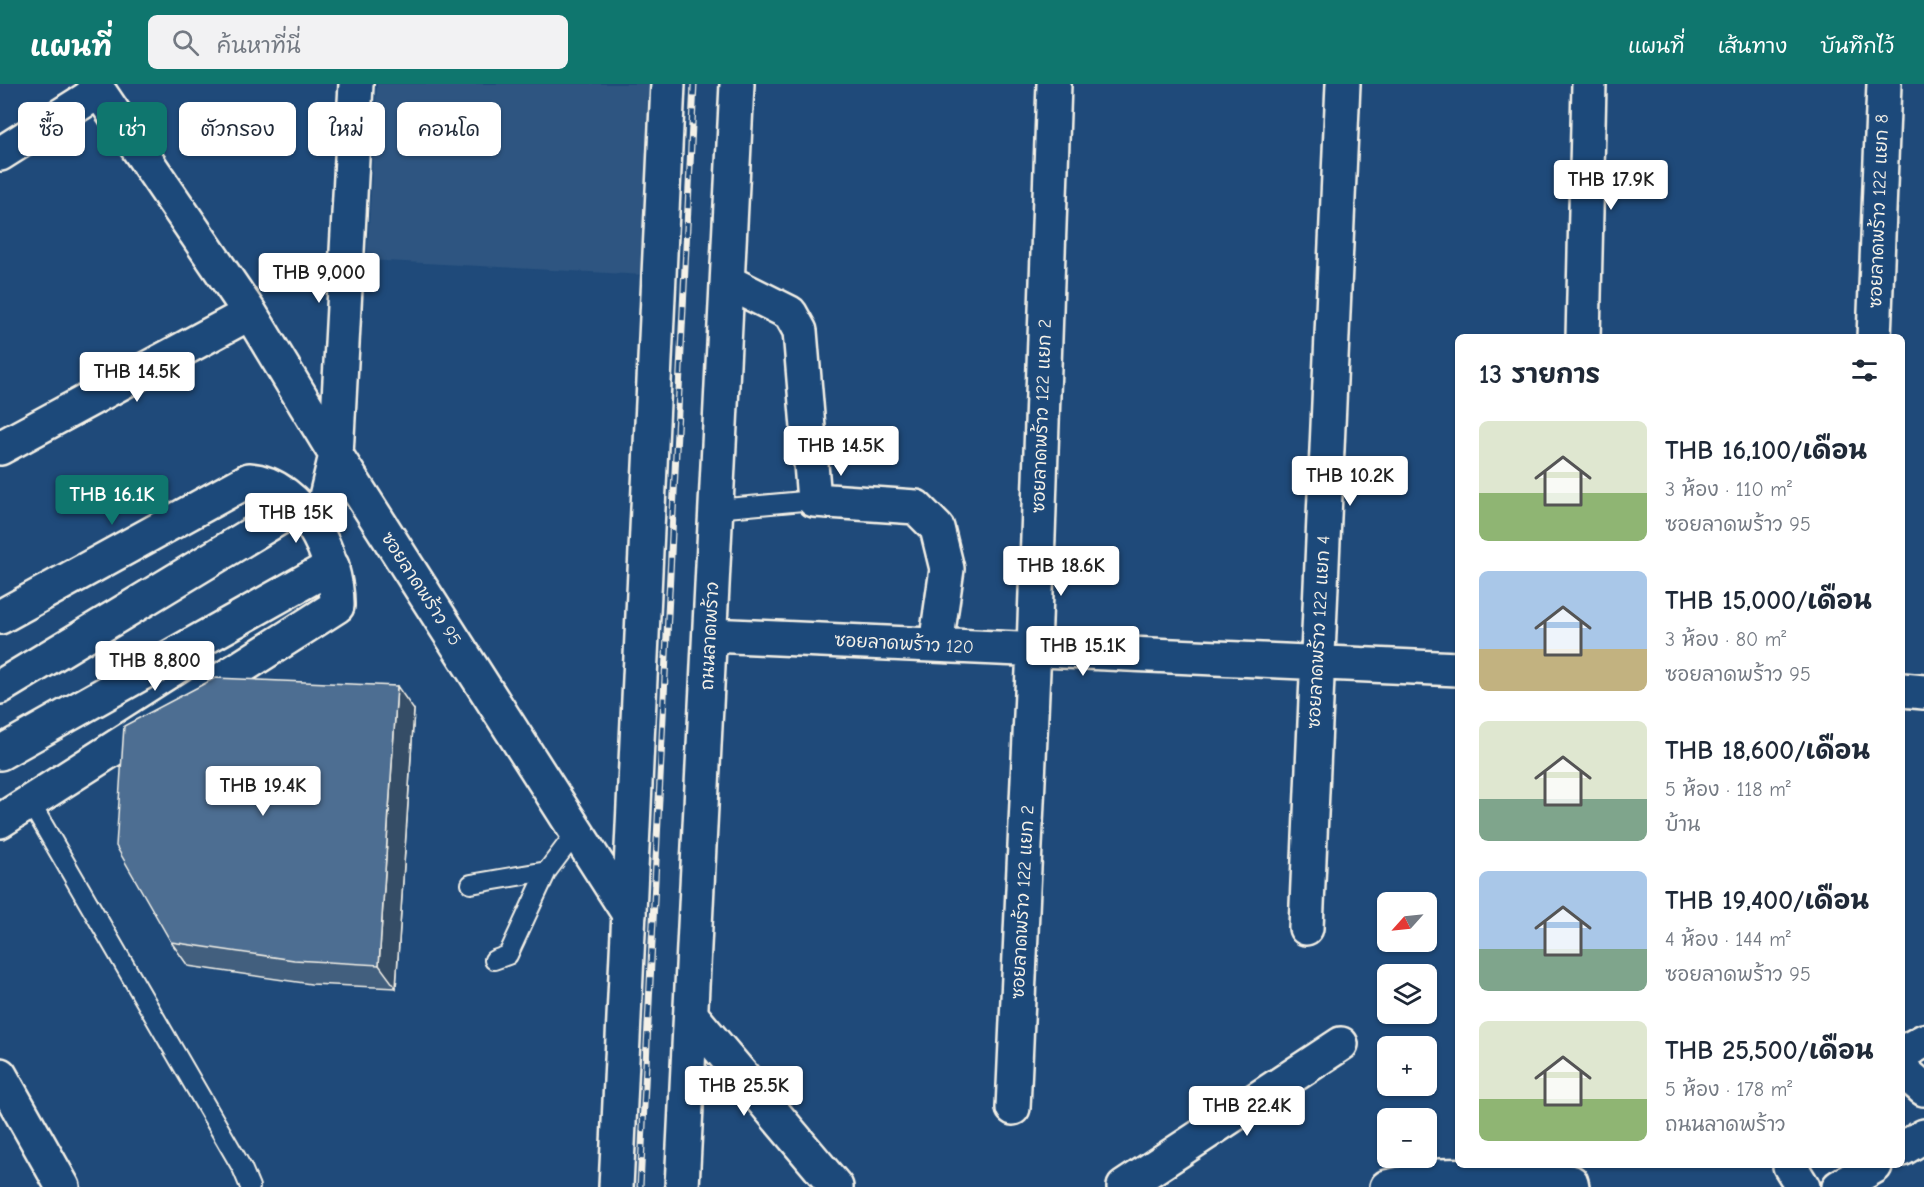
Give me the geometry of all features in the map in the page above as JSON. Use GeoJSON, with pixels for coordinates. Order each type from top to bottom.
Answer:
{"type":"FeatureCollection","features":[{"type":"Feature","properties":{"kind":"street"},"geometry":{"type":"LineString","coordinates":[[0,687],[308,518],[336,455],[356,84]]}},
{"type":"Feature","properties":{"kind":"street"},"geometry":{"type":"LineString","coordinates":[[616,1187],[668,84]]}},
{"type":"Feature","properties":{"kind":"street","name":"ถนนลาดพร้าว"},"geometry":{"type":"LineString","coordinates":[[682,1187],[737,84]]}},
{"type":"Feature","properties":{"kind":"street","name":"ซอยลาดพร้าว 122 แยก 2"},"geometry":{"type":"LineString","coordinates":[[1013,1108],[1034,649],[1054,84]]}},
{"type":"Feature","properties":{"kind":"street","name":"ซอยลาดพร้าว 122 แยก 4"},"geometry":{"type":"LineString","coordinates":[[1306,928],[1343,84]]}},
{"type":"Feature","properties":{"kind":"street"},"geometry":{"type":"LineString","coordinates":[[1583,334],[1589,84]]}},
{"type":"Feature","properties":{"kind":"street","name":"ซอยลาดพร้าว 122 แยก 8"},"geometry":{"type":"LineString","coordinates":[[1874,334],[1884,84]]}},
{"type":"Feature","properties":{"kind":"street"},"geometry":{"type":"LineString","coordinates":[[0,154],[96,88]]}},
{"type":"Feature","properties":{"kind":"street","name":"ซอยลาดพร้าว 95"},"geometry":{"type":"LineString","coordinates":[[96,88],[250,313],[336,455],[629,914]]}},
{"type":"Feature","properties":{"kind":"street"},"geometry":{"type":"LineString","coordinates":[[728,282],[790,313],[800,331],[814,500],[916,507],[937,528],[947,569],[936,645]]}},
{"type":"Feature","properties":{"kind":"street"},"geometry":{"type":"LineString","coordinates":[[0,448],[250,313]]}},
{"type":"Feature","properties":{"kind":"street"},"geometry":{"type":"LineString","coordinates":[[0,617],[249,480],[266,481],[308,518],[332,566],[337,606],[0,821]]}},
{"type":"Feature","properties":{"kind":"street"},"geometry":{"type":"LineString","coordinates":[[0,753],[332,566]]}},
{"type":"Feature","properties":{"kind":"street","name":"ซอยลาดพร้าว 120"},"geometry":{"type":"LineString","coordinates":[[710,635],[1455,669]]}},
{"type":"Feature","properties":{"kind":"street"},"geometry":{"type":"LineString","coordinates":[[1905,690],[1924,692]]}},
{"type":"Feature","properties":{"kind":"street"},"geometry":{"type":"LineString","coordinates":[[691,1015],[836,1187]]}},
{"type":"Feature","properties":{"kind":"street"},"geometry":{"type":"LineString","coordinates":[[1905,1051],[1924,1041]]}},
{"type":"Feature","properties":{"kind":"street"},"geometry":{"type":"LineString","coordinates":[[1124,1187],[1341,1044]]}},
{"type":"Feature","properties":{"kind":"street"},"geometry":{"type":"LineString","coordinates":[[1905,1073],[1924,1089]]}},
{"type":"Feature","properties":{"kind":"street"},"geometry":{"type":"LineString","coordinates":[[0,1075],[63,1187]]}},
{"type":"Feature","properties":{"kind":"street"},"geometry":{"type":"LineString","coordinates":[[1905,1147],[1924,1136]]}},
{"type":"Feature","properties":{"kind":"street"},"geometry":{"type":"LineString","coordinates":[[1791,1168],[1803,1187]]}},
{"type":"Feature","properties":{"kind":"street"},"geometry":{"type":"LineString","coordinates":[[1839,1187],[1872,1168]]}},
{"type":"Feature","properties":{"kind":"street"},"geometry":{"type":"LineString","coordinates":[[1387,1187],[1439,1176],[1514,1170],[1571,1182],[1572,1187]]}},
{"type":"Feature","properties":{"kind":"lane"},"geometry":{"type":"LineString","coordinates":[[716,509],[814,500]]}},
{"type":"Feature","properties":{"kind":"lane"},"geometry":{"type":"LineString","coordinates":[[30,802],[242,1168],[250,1187]]}},
{"type":"Feature","properties":{"kind":"lane"},"geometry":{"type":"LineString","coordinates":[[494,960],[508,955],[547,871],[577,831]]}},
{"type":"Feature","properties":{"kind":"lane"},"geometry":{"type":"LineString","coordinates":[[471,884],[547,871]]}},
{"type":"Feature","properties":{"kind":"shaded area"},"geometry":{"type":"Polygon","coordinates":[[[377,84],[655,84],[645,275],[367,260],[373,156],[385,156],[385,102],[376,102],[377,84]]]}},
{"type":"Feature","properties":{"kind":"building"},"geometry":{"type":"Polygon","coordinates":[[[215,678],[397,686],[379,965],[294,960],[171,942],[116,846],[124,726],[215,678]]]}},
{"type":"Feature","properties":{"kind":"railway"},"geometry":{"type":"LineString","coordinates":[[640,1187],[694,84]]}}]}
